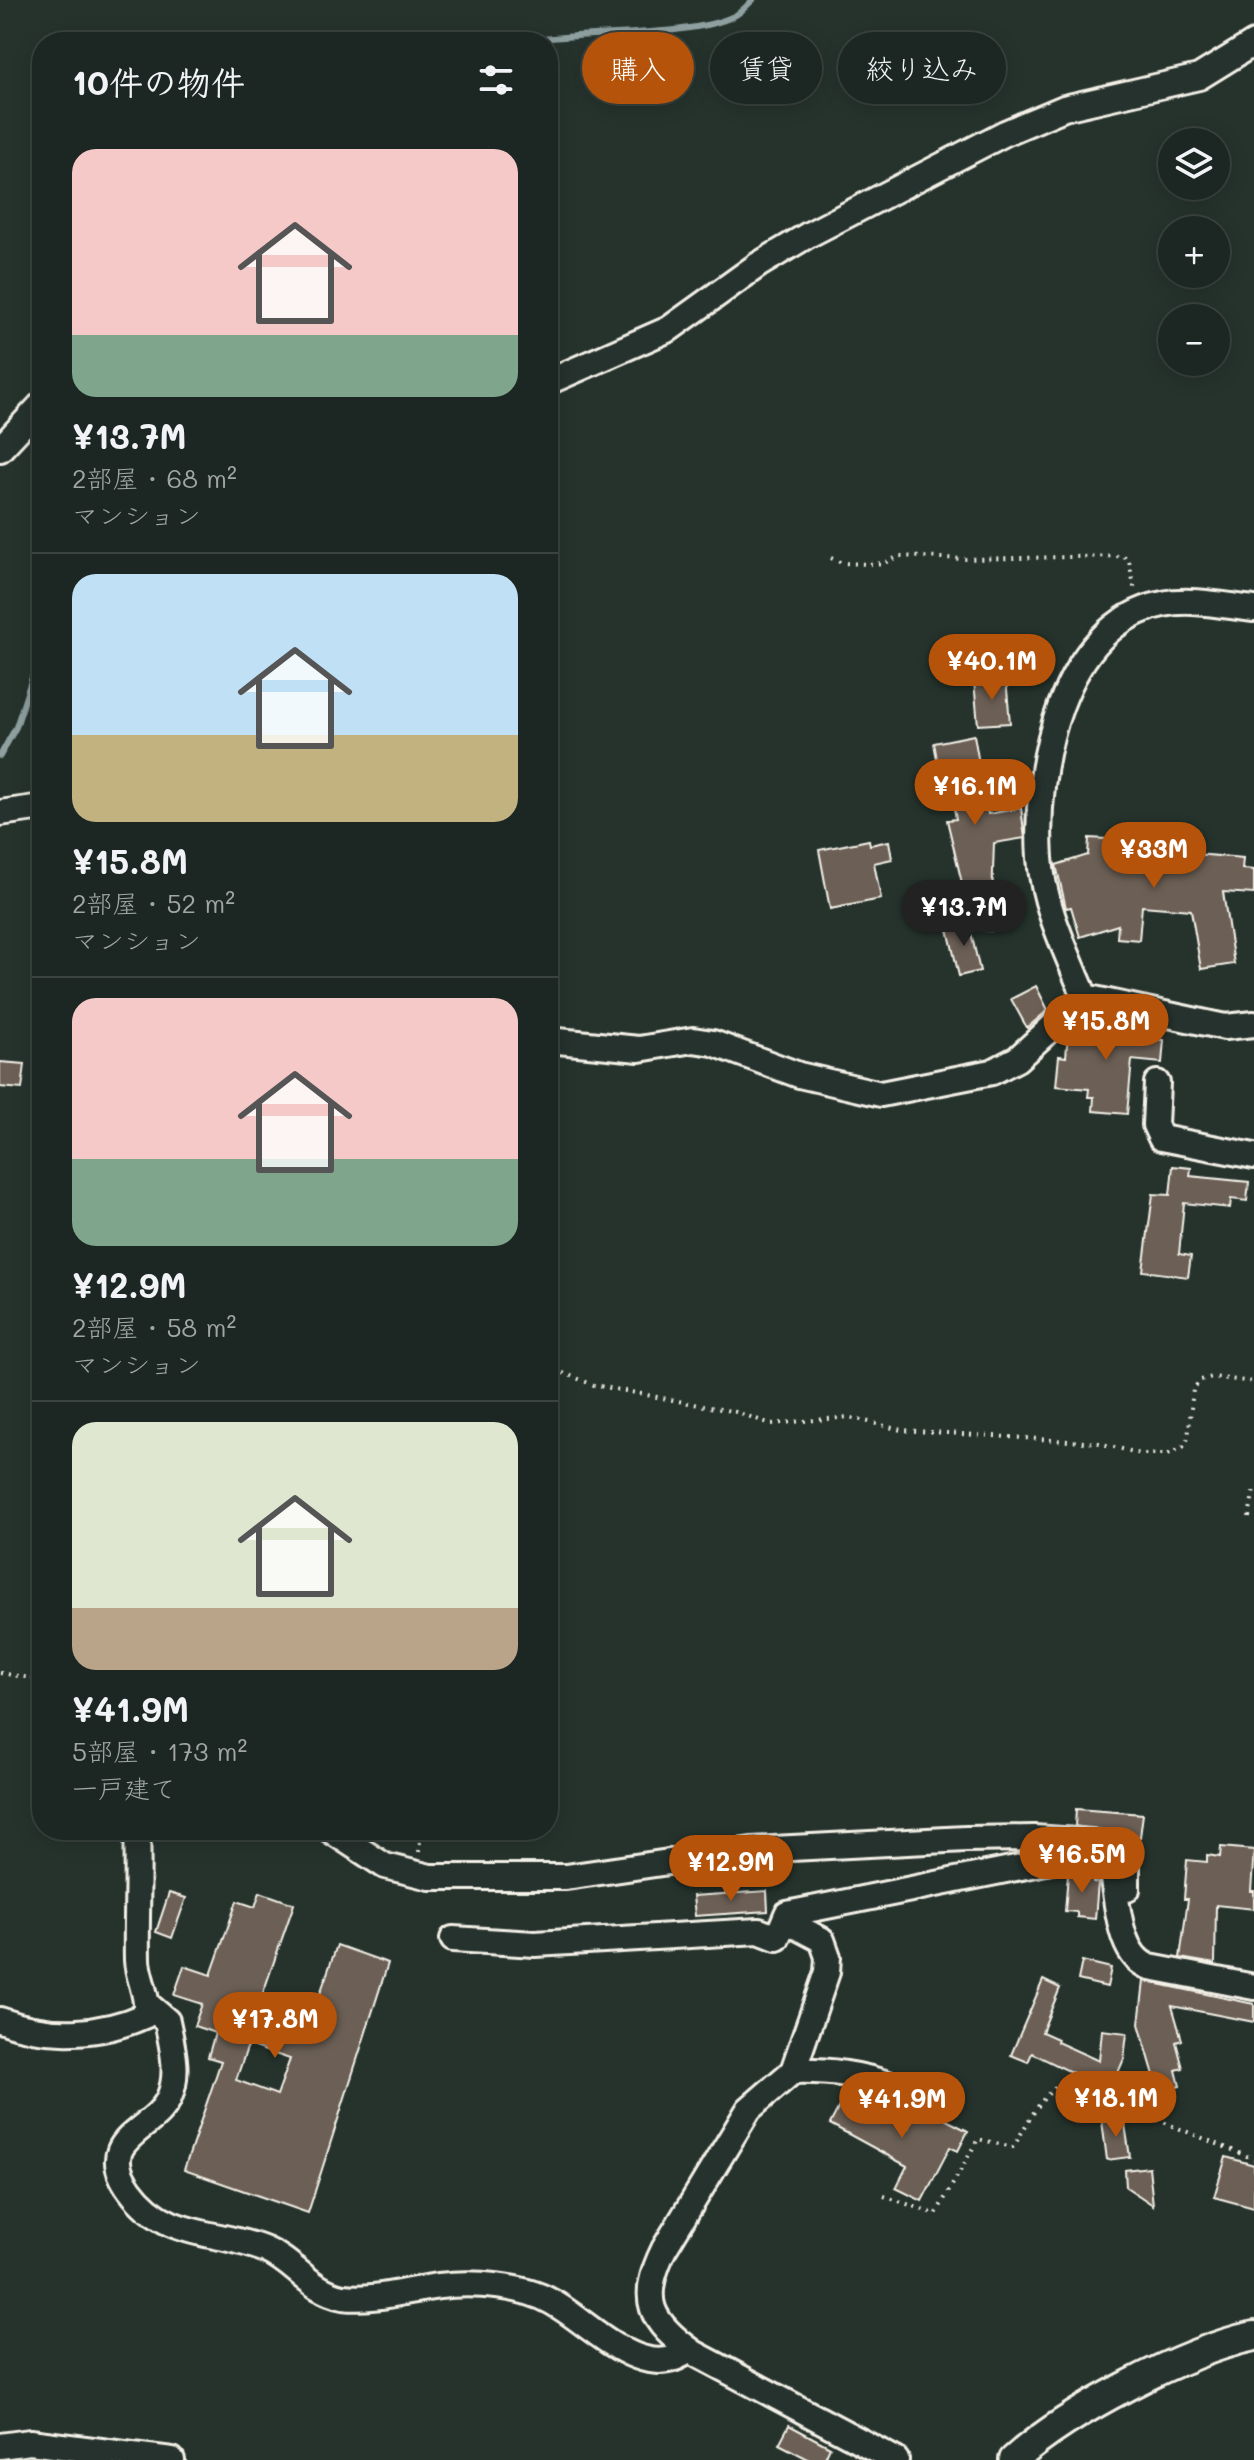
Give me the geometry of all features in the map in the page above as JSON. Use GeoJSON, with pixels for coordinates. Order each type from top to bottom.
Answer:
{"type":"FeatureCollection","features":[{"type":"Feature","properties":{"kind":"street"},"geometry":{"type":"LineString","coordinates":[[558,378],[669,329],[758,265],[808,235],[1005,133],[1064,108],[1199,77],[1254,43]]}},
{"type":"Feature","properties":{"kind":"street"},"geometry":{"type":"LineString","coordinates":[[0,449],[32,415]]}},
{"type":"Feature","properties":{"kind":"street"},"geometry":{"type":"LineString","coordinates":[[1085,997],[1052,912],[1040,860],[1042,782],[1064,694],[1085,654],[1109,632],[1138,614],[1162,604],[1194,603],[1254,609]]}},
{"type":"Feature","properties":{"kind":"street"},"geometry":{"type":"LineString","coordinates":[[0,813],[32,808]]}},
{"type":"Feature","properties":{"kind":"street"},"geometry":{"type":"LineString","coordinates":[[1085,997],[1225,1027],[1254,1024]]}},
{"type":"Feature","properties":{"kind":"street"},"geometry":{"type":"LineString","coordinates":[[558,1041],[639,1049],[693,1040],[713,1043],[799,1075],[881,1094],[992,1072],[1017,1059],[1085,997]]}},
{"type":"Feature","properties":{"kind":"street"},"geometry":{"type":"LineString","coordinates":[[1157,1083],[1155,1125],[1161,1138],[1254,1156]]}},
{"type":"Feature","properties":{"kind":"street"},"geometry":{"type":"LineString","coordinates":[[345,1840],[400,1873],[430,1877],[566,1877],[751,1850],[966,1839],[1034,1838],[1092,1842],[1121,1850],[1126,1856],[1127,1889],[1119,1906]]}},
{"type":"Feature","properties":{"kind":"street"},"geometry":{"type":"LineString","coordinates":[[0,2020],[45,2033],[76,2032],[130,2023],[146,2015],[148,2005],[137,1962],[140,1910],[137,1840]]}},
{"type":"Feature","properties":{"kind":"street"},"geometry":{"type":"LineString","coordinates":[[453,1939],[535,1944],[759,1931],[777,1938],[787,1914],[1082,1856],[1107,1859],[1128,1948],[1143,1965],[1254,1987]]}},
{"type":"Feature","properties":{"kind":"street"},"geometry":{"type":"LineString","coordinates":[[786,1921],[822,1940],[828,1957],[827,1972],[793,2071],[749,2109],[652,2273],[648,2298],[668,2336],[689,2350],[896,2460]]}},
{"type":"Feature","properties":{"kind":"street"},"geometry":{"type":"LineString","coordinates":[[148,2005],[167,2021],[174,2054],[173,2087],[164,2109],[126,2139],[119,2158],[124,2180],[150,2210],[202,2236],[268,2250],[316,2289],[344,2297],[459,2284],[520,2291],[543,2297],[565,2309],[642,2359],[668,2362],[689,2350]]}},
{"type":"Feature","properties":{"kind":"street"},"geometry":{"type":"LineString","coordinates":[[793,2071],[829,2070],[862,2075],[894,2086],[900,2100]]}},
{"type":"Feature","properties":{"kind":"street"},"geometry":{"type":"LineString","coordinates":[[1014,2460],[1128,2387],[1185,2360],[1254,2336]]}},
{"type":"Feature","properties":{"kind":"street"},"geometry":{"type":"LineString","coordinates":[[0,2446],[30,2442],[172,2460]]}},
{"type":"Feature","properties":{"kind":"path"},"geometry":{"type":"LineString","coordinates":[[831,558],[842,563],[868,564],[884,563],[900,556],[964,559],[1124,556],[1129,560],[1138,614]]}},
{"type":"Feature","properties":{"kind":"path"},"geometry":{"type":"LineString","coordinates":[[558,1371],[594,1385],[736,1412],[771,1424],[849,1417],[901,1430],[1099,1443],[1141,1454],[1168,1454],[1183,1447],[1188,1438],[1193,1389],[1201,1380],[1212,1377],[1254,1382]]}},
{"type":"Feature","properties":{"kind":"path"},"geometry":{"type":"LineString","coordinates":[[1249,1517],[1254,1488]]}},
{"type":"Feature","properties":{"kind":"path"},"geometry":{"type":"LineString","coordinates":[[0,1673],[32,1678]]}},
{"type":"Feature","properties":{"kind":"path"},"geometry":{"type":"LineString","coordinates":[[884,2196],[936,2214],[978,2139],[1013,2147],[1048,2095],[1059,2084],[1067,2083],[1254,2159]]}},
{"type":"Feature","properties":{"kind":"building"},"geometry":{"type":"Polygon","coordinates":[[[1006,678],[1010,723],[978,725],[974,681],[1006,678]]]}},
{"type":"Feature","properties":{"kind":"building"},"geometry":{"type":"Polygon","coordinates":[[[974,735],[988,814],[1021,808],[1025,838],[994,843],[992,899],[1001,900],[999,918],[992,918],[991,931],[973,929],[947,820],[956,819],[950,786],[942,786],[934,743],[974,735]]]}},
{"type":"Feature","properties":{"kind":"building"},"geometry":{"type":"Polygon","coordinates":[[[1089,838],[1196,844],[1195,854],[1243,858],[1242,869],[1254,870],[1254,894],[1223,892],[1234,964],[1201,969],[1191,910],[1142,906],[1139,940],[1117,938],[1118,925],[1080,937],[1071,907],[1066,908],[1056,865],[1088,855],[1089,838]]]}},
{"type":"Feature","properties":{"kind":"building"},"geometry":{"type":"Polygon","coordinates":[[[869,840],[870,845],[889,841],[892,859],[874,863],[881,899],[830,909],[819,850],[869,840]]]}},
{"type":"Feature","properties":{"kind":"building"},"geometry":{"type":"Polygon","coordinates":[[[968,920],[980,971],[959,976],[947,925],[968,920]]]}},
{"type":"Feature","properties":{"kind":"building"},"geometry":{"type":"Polygon","coordinates":[[[1036,986],[1048,1010],[1027,1028],[1011,999],[1036,986]]]}},
{"type":"Feature","properties":{"kind":"building"},"geometry":{"type":"Polygon","coordinates":[[[1098,1015],[1142,1025],[1140,1037],[1164,1040],[1162,1063],[1132,1060],[1127,1114],[1093,1111],[1094,1097],[1088,1097],[1089,1089],[1056,1086],[1059,1056],[1066,1057],[1068,1033],[1072,1029],[1096,1031],[1098,1015]]]}},
{"type":"Feature","properties":{"kind":"building"},"geometry":{"type":"Polygon","coordinates":[[[0,1062],[25,1064],[22,1089],[0,1087],[0,1062]]]}},
{"type":"Feature","properties":{"kind":"building"},"geometry":{"type":"Polygon","coordinates":[[[1173,1166],[1191,1168],[1190,1176],[1249,1182],[1247,1201],[1231,1199],[1230,1208],[1184,1203],[1179,1254],[1191,1256],[1188,1277],[1143,1271],[1153,1194],[1170,1195],[1173,1166]]]}},
{"type":"Feature","properties":{"kind":"building"},"geometry":{"type":"Polygon","coordinates":[[[1076,1809],[1143,1814],[1140,1837],[1075,1826],[1076,1809]]]}},
{"type":"Feature","properties":{"kind":"building"},"geometry":{"type":"Polygon","coordinates":[[[1221,1847],[1254,1850],[1251,1891],[1254,1891],[1254,1909],[1216,1905],[1215,1964],[1180,1958],[1188,1899],[1184,1899],[1187,1860],[1207,1862],[1207,1855],[1220,1857],[1221,1847]]]}},
{"type":"Feature","properties":{"kind":"building"},"geometry":{"type":"Polygon","coordinates":[[[1094,1872],[1093,1882],[1098,1883],[1095,1919],[1077,1917],[1077,1912],[1065,1911],[1068,1874],[1094,1872]]]}},
{"type":"Feature","properties":{"kind":"building"},"geometry":{"type":"Polygon","coordinates":[[[767,1891],[768,1911],[695,1916],[693,1896],[767,1891]]]}},
{"type":"Feature","properties":{"kind":"building"},"geometry":{"type":"Polygon","coordinates":[[[260,1892],[294,1904],[262,1996],[313,2014],[337,1945],[388,1963],[308,2213],[184,2170],[221,2061],[208,2057],[215,2033],[194,2026],[202,2004],[174,1995],[184,1966],[211,1975],[237,1901],[255,1907],[260,1892]],[[248,2045],[236,2080],[277,2095],[290,2059],[248,2045]]]}},
{"type":"Feature","properties":{"kind":"building"},"geometry":{"type":"Polygon","coordinates":[[[169,1893],[186,1898],[172,1938],[156,1932],[169,1893]]]}},
{"type":"Feature","properties":{"kind":"building"},"geometry":{"type":"Polygon","coordinates":[[[1082,1961],[1111,1968],[1107,1987],[1078,1980],[1082,1961]]]}},
{"type":"Feature","properties":{"kind":"building"},"geometry":{"type":"Polygon","coordinates":[[[1043,1980],[1060,1988],[1042,2032],[1058,2039],[1057,2042],[1099,2061],[1102,2030],[1127,2033],[1124,2059],[1110,2091],[1032,2053],[1028,2062],[1011,2055],[1043,1980]]]}},
{"type":"Feature","properties":{"kind":"building"},"geometry":{"type":"Polygon","coordinates":[[[1144,1981],[1254,2004],[1254,2022],[1172,2006],[1182,2040],[1176,2042],[1183,2068],[1176,2070],[1180,2086],[1159,2092],[1139,2024],[1144,1981]]]}},
{"type":"Feature","properties":{"kind":"building"},"geometry":{"type":"Polygon","coordinates":[[[847,2091],[871,2103],[868,2108],[908,2128],[919,2106],[968,2131],[958,2151],[950,2147],[922,2201],[896,2188],[907,2166],[830,2124],[847,2091]]]}},
{"type":"Feature","properties":{"kind":"building"},"geometry":{"type":"Polygon","coordinates":[[[1124,2118],[1130,2157],[1107,2160],[1102,2121],[1124,2118]]]}},
{"type":"Feature","properties":{"kind":"building"},"geometry":{"type":"Polygon","coordinates":[[[1226,2157],[1254,2165],[1254,2208],[1214,2197],[1226,2157]]]}},
{"type":"Feature","properties":{"kind":"building"},"geometry":{"type":"Polygon","coordinates":[[[1149,2167],[1153,2205],[1126,2187],[1125,2170],[1149,2167]]]}},
{"type":"Feature","properties":{"kind":"building"},"geometry":{"type":"Polygon","coordinates":[[[789,2425],[830,2447],[824,2460],[810,2460],[779,2444],[789,2425]]]}},
{"type":"Feature","properties":{"kind":"waterway"},"geometry":{"type":"LineString","coordinates":[[558,37],[690,28],[734,16],[753,0]]}},
{"type":"Feature","properties":{"kind":"waterway"},"geometry":{"type":"LineString","coordinates":[[0,756],[16,727],[32,678]]}}]}
